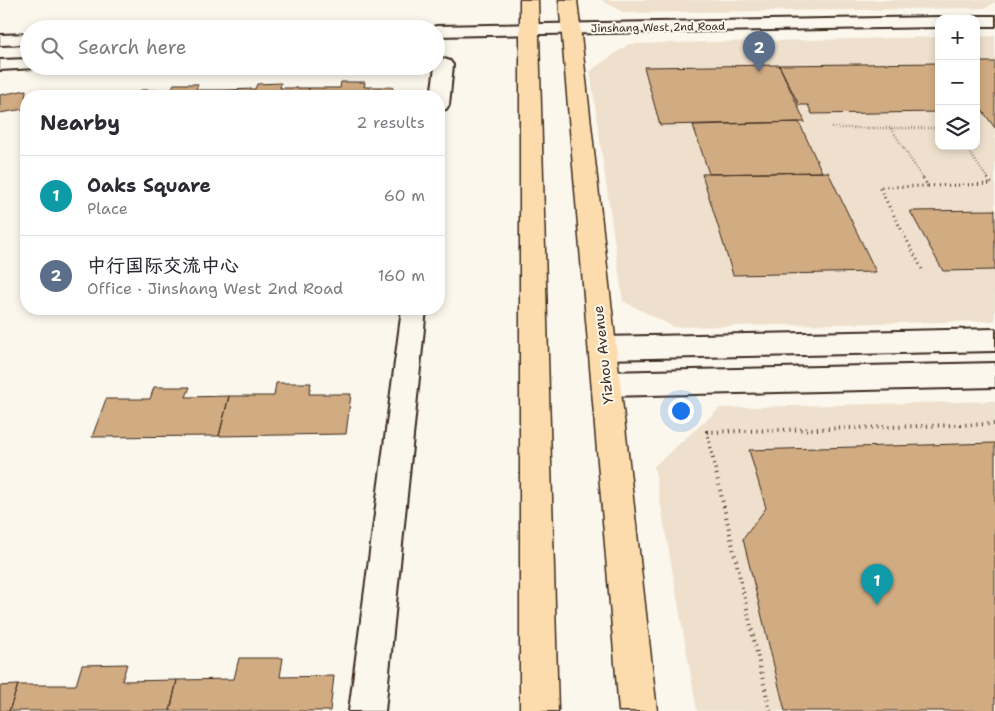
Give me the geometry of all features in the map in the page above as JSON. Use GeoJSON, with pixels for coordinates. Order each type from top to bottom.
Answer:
{"type":"FeatureCollection","features":[{"type":"Feature","properties":{"kind":"main road"},"geometry":{"type":"LineString","coordinates":[[529,0],[539,711]]}},
{"type":"Feature","properties":{"kind":"main road","name":"Yizhou Avenue"},"geometry":{"type":"LineString","coordinates":[[568,0],[638,711]]}},
{"type":"Feature","properties":{"kind":"street"},"geometry":{"type":"LineString","coordinates":[[980,21],[995,21]]}},
{"type":"Feature","properties":{"kind":"street","name":"Jinshang West 2nd Road"},"geometry":{"type":"LineString","coordinates":[[445,31],[935,22]]}},
{"type":"Feature","properties":{"kind":"street"},"geometry":{"type":"LineString","coordinates":[[0,40],[20,39]]}},
{"type":"Feature","properties":{"kind":"street"},"geometry":{"type":"LineString","coordinates":[[0,66],[20,65]]}},
{"type":"Feature","properties":{"kind":"street"},"geometry":{"type":"LineString","coordinates":[[441,90],[443,75]]}},
{"type":"Feature","properties":{"kind":"street"},"geometry":{"type":"LineString","coordinates":[[367,711],[413,315]]}},
{"type":"Feature","properties":{"kind":"street"},"geometry":{"type":"LineString","coordinates":[[602,348],[995,340]]}},
{"type":"Feature","properties":{"kind":"street"},"geometry":{"type":"LineString","coordinates":[[606,384],[995,375]]}},
{"type":"Feature","properties":{"kind":"path"},"geometry":{"type":"LineString","coordinates":[[832,128],[935,128]]}},
{"type":"Feature","properties":{"kind":"path"},"geometry":{"type":"LineString","coordinates":[[891,128],[928,186]]}},
{"type":"Feature","properties":{"kind":"path"},"geometry":{"type":"LineString","coordinates":[[923,271],[879,187],[992,184],[968,150]]}},
{"type":"Feature","properties":{"kind":"path"},"geometry":{"type":"LineString","coordinates":[[770,711],[707,432],[995,424]]}},
{"type":"Feature","properties":{"kind":"shaded area"},"geometry":{"type":"Polygon","coordinates":[[[601,0],[995,0],[995,2],[986,8],[625,13],[601,0]]]}},
{"type":"Feature","properties":{"kind":"shaded area"},"geometry":{"type":"Polygon","coordinates":[[[995,36],[995,321],[674,327],[623,301],[590,71],[629,44],[935,37],[935,150],[980,150],[980,37],[995,36]]]}},
{"type":"Feature","properties":{"kind":"shaded area"},"geometry":{"type":"Polygon","coordinates":[[[995,401],[995,711],[697,711],[654,466],[720,408],[995,401]]]}},
{"type":"Feature","properties":{"kind":"building"},"geometry":{"type":"Polygon","coordinates":[[[980,62],[995,62],[995,128],[980,107],[980,62]]]}},
{"type":"Feature","properties":{"kind":"building"},"geometry":{"type":"Polygon","coordinates":[[[935,63],[935,112],[812,114],[808,105],[799,105],[779,65],[935,63]]]}},
{"type":"Feature","properties":{"kind":"building"},"geometry":{"type":"Polygon","coordinates":[[[779,65],[805,122],[660,125],[644,67],[779,65]]]}},
{"type":"Feature","properties":{"kind":"building"},"geometry":{"type":"Polygon","coordinates":[[[341,82],[365,82],[364,87],[393,87],[393,90],[308,90],[309,88],[340,88],[341,82]]]}},
{"type":"Feature","properties":{"kind":"building"},"geometry":{"type":"Polygon","coordinates":[[[281,83],[280,88],[309,88],[308,90],[225,90],[255,89],[257,84],[281,83]]]}},
{"type":"Feature","properties":{"kind":"building"},"geometry":{"type":"Polygon","coordinates":[[[174,84],[198,84],[196,90],[171,90],[174,84]]]}},
{"type":"Feature","properties":{"kind":"building"},"geometry":{"type":"Polygon","coordinates":[[[20,91],[20,110],[0,113],[0,95],[20,91]]]}},
{"type":"Feature","properties":{"kind":"building"},"geometry":{"type":"Polygon","coordinates":[[[799,122],[822,172],[709,174],[693,125],[799,122]]]}},
{"type":"Feature","properties":{"kind":"building"},"geometry":{"type":"Polygon","coordinates":[[[828,172],[876,272],[733,275],[702,174],[828,172]]]}},
{"type":"Feature","properties":{"kind":"building"},"geometry":{"type":"Polygon","coordinates":[[[995,210],[995,270],[943,271],[910,211],[995,210]]]}},
{"type":"Feature","properties":{"kind":"building"},"geometry":{"type":"Polygon","coordinates":[[[276,383],[311,383],[309,394],[351,394],[346,434],[219,436],[229,396],[274,396],[276,383]]]}},
{"type":"Feature","properties":{"kind":"building"},"geometry":{"type":"Polygon","coordinates":[[[154,387],[190,387],[186,397],[229,396],[219,436],[92,437],[106,399],[150,399],[154,387]]]}},
{"type":"Feature","properties":{"kind":"building"},"geometry":{"type":"Polygon","coordinates":[[[995,443],[995,711],[785,711],[743,539],[766,508],[749,450],[995,443]]]}},
{"type":"Feature","properties":{"kind":"building"},"geometry":{"type":"Polygon","coordinates":[[[239,658],[283,658],[280,677],[334,676],[330,711],[170,711],[177,680],[234,679],[239,658]]]}},
{"type":"Feature","properties":{"kind":"building"},"geometry":{"type":"Polygon","coordinates":[[[127,664],[122,681],[177,680],[170,711],[9,711],[18,685],[76,685],[82,665],[127,664]]]}},
{"type":"Feature","properties":{"kind":"building"},"geometry":{"type":"Polygon","coordinates":[[[18,685],[9,711],[0,711],[0,686],[18,685]]]}},
{"type":"Feature","properties":{"kind":"place","name":"中行国际交流中心"},"geometry":{"type":"Point","coordinates":[759,72]}},
{"type":"Feature","properties":{"kind":"place","name":"Oaks Square"},"geometry":{"type":"Point","coordinates":[877,605]}}]}
